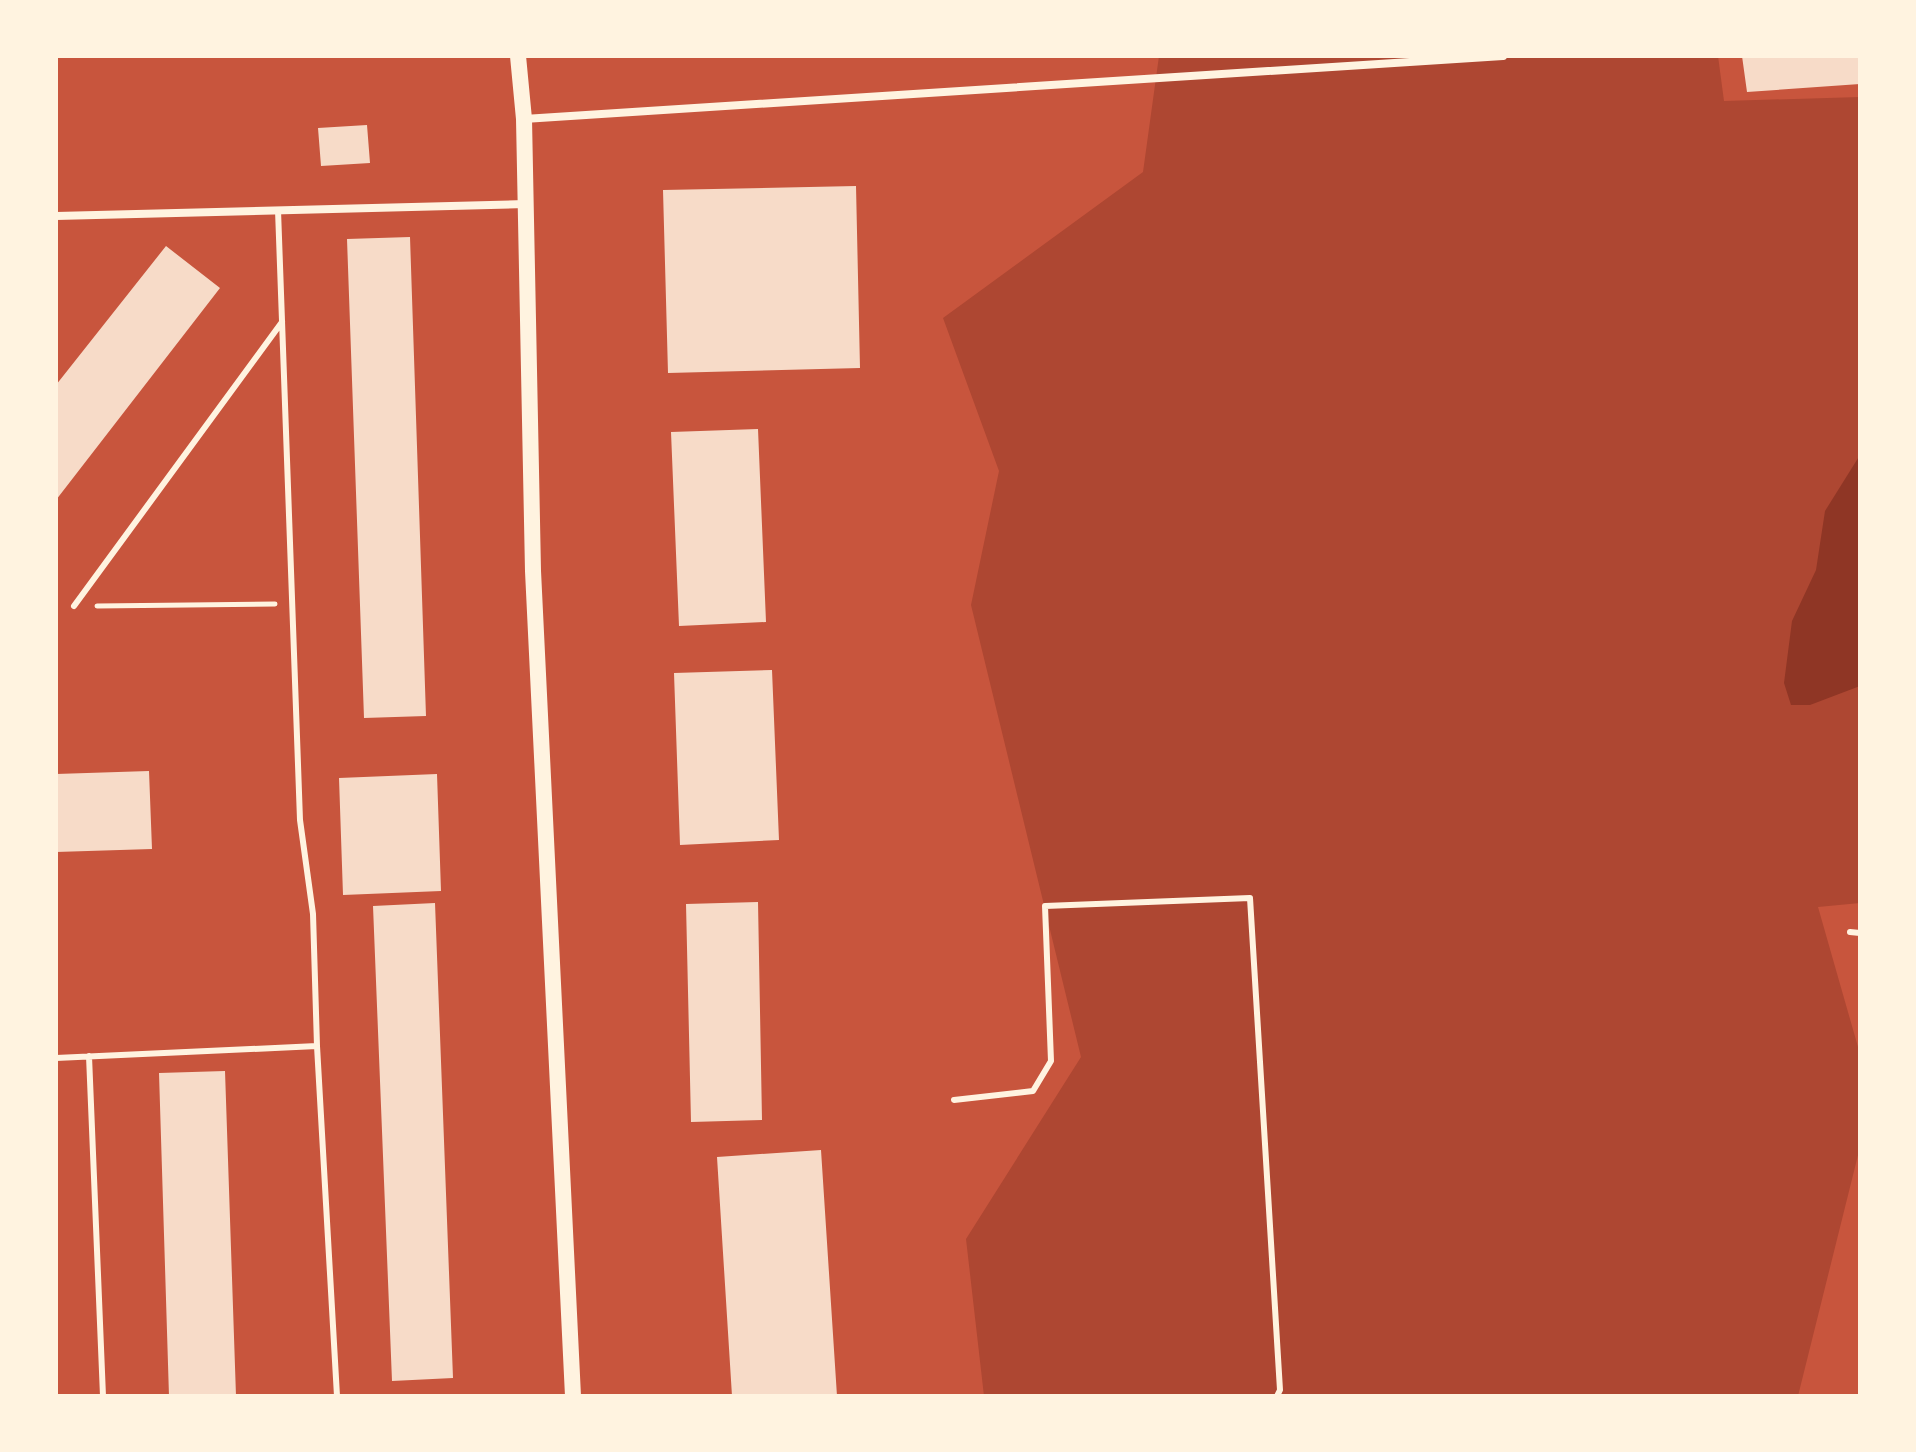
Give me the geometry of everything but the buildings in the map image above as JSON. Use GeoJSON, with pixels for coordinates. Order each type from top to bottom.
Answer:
{"type":"FeatureCollection","features":[{"type":"Feature","properties":{"kind":"main road"},"geometry":{"type":"LineString","coordinates":[[518,56],[524,119],[533,571],[573,1396]]}},
{"type":"Feature","properties":{"kind":"street"},"geometry":{"type":"LineString","coordinates":[[524,119],[1503,56]]}},
{"type":"Feature","properties":{"kind":"street"},"geometry":{"type":"LineString","coordinates":[[56,216],[526,204]]}},
{"type":"Feature","properties":{"kind":"lane"},"geometry":{"type":"LineString","coordinates":[[278,210],[300,820],[313,914],[317,1046],[337,1396]]}},
{"type":"Feature","properties":{"kind":"lane"},"geometry":{"type":"LineString","coordinates":[[74,606],[282,322]]}},
{"type":"Feature","properties":{"kind":"lane"},"geometry":{"type":"LineString","coordinates":[[954,1100],[1033,1091],[1051,1061],[1045,906],[1250,898],[1280,1390],[1277,1396]]}},
{"type":"Feature","properties":{"kind":"lane"},"geometry":{"type":"LineString","coordinates":[[1850,932],[1860,933]]}},
{"type":"Feature","properties":{"kind":"lane"},"geometry":{"type":"LineString","coordinates":[[56,1058],[317,1046]]}},
{"type":"Feature","properties":{"kind":"lane"},"geometry":{"type":"LineString","coordinates":[[89,1056],[103,1396]]}},
{"type":"Feature","properties":{"kind":"path"},"geometry":{"type":"LineString","coordinates":[[74,606],[292,604]]}},
{"type":"Feature","properties":{"kind":"shaded area"},"geometry":{"type":"Polygon","coordinates":[[[1159,56],[1718,56],[1724,101],[1860,97],[1860,903],[1818,907],[1860,1054],[1860,1147],[1798,1396],[984,1396],[966,1239],[1081,1057],[971,605],[999,471],[943,318],[1143,172],[1159,56]]]}},
{"type":"Feature","properties":{"kind":"shaded area"},"geometry":{"type":"Polygon","coordinates":[[[1860,455],[1860,686],[1810,705],[1791,705],[1784,683],[1792,621],[1816,570],[1825,511],[1860,455]]]}}]}
